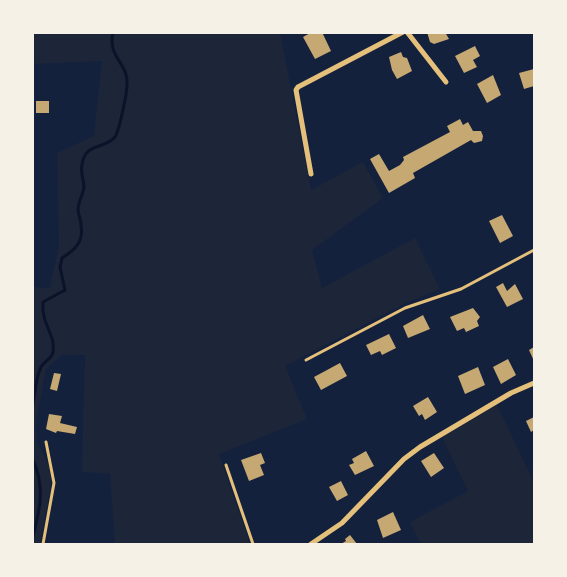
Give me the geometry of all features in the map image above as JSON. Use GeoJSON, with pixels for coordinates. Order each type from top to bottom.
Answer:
{"type":"FeatureCollection","features":[{"type":"Feature","properties":{"kind":"street"},"geometry":{"type":"LineString","coordinates":[[311,174],[296,90],[298,87],[403,32]]}},
{"type":"Feature","properties":{"kind":"street"},"geometry":{"type":"LineString","coordinates":[[407,32],[446,82]]}},
{"type":"Feature","properties":{"kind":"street"},"geometry":{"type":"LineString","coordinates":[[311,544],[342,522],[404,459],[420,447],[511,393],[534,383]]}},
{"type":"Feature","properties":{"kind":"lane"},"geometry":{"type":"LineString","coordinates":[[306,360],[405,308],[461,289],[534,250]]}},
{"type":"Feature","properties":{"kind":"lane"},"geometry":{"type":"LineString","coordinates":[[43,544],[54,483],[46,442]]}},
{"type":"Feature","properties":{"kind":"lane"},"geometry":{"type":"LineString","coordinates":[[226,465],[253,544]]}},
{"type":"Feature","properties":{"kind":"shaded area"},"geometry":{"type":"Polygon","coordinates":[[[33,33],[280,33],[311,190],[363,162],[383,198],[312,250],[322,288],[415,238],[440,289],[406,303],[285,366],[307,419],[219,454],[250,544],[115,544],[110,474],[82,472],[85,355],[62,355],[46,369],[36,422],[37,442],[49,466],[51,484],[40,544],[33,544],[33,287],[50,288],[59,244],[57,153],[94,136],[102,61],[33,64],[33,33]]]}},
{"type":"Feature","properties":{"kind":"shaded area"},"geometry":{"type":"Polygon","coordinates":[[[497,405],[534,483],[534,544],[421,544],[410,522],[468,491],[442,437],[497,405]]]}},
{"type":"Feature","properties":{"kind":"building"},"geometry":{"type":"Polygon","coordinates":[[[312,32],[322,32],[331,51],[315,59],[303,37],[312,32]]]}},
{"type":"Feature","properties":{"kind":"building"},"geometry":{"type":"Polygon","coordinates":[[[427,32],[445,32],[449,39],[434,44],[430,42],[427,32]]]}},
{"type":"Feature","properties":{"kind":"building"},"geometry":{"type":"Polygon","coordinates":[[[475,46],[480,56],[473,60],[477,67],[464,73],[455,56],[475,46]]]}},
{"type":"Feature","properties":{"kind":"building"},"geometry":{"type":"Polygon","coordinates":[[[401,52],[403,57],[407,58],[412,71],[397,79],[392,70],[389,57],[401,52]]]}},
{"type":"Feature","properties":{"kind":"building"},"geometry":{"type":"Polygon","coordinates":[[[534,69],[534,86],[524,89],[519,73],[534,69]]]}},
{"type":"Feature","properties":{"kind":"building"},"geometry":{"type":"Polygon","coordinates":[[[493,75],[501,95],[487,103],[477,84],[493,75]]]}},
{"type":"Feature","properties":{"kind":"building"},"geometry":{"type":"Polygon","coordinates":[[[36,101],[49,101],[49,113],[36,113],[36,101]]]}},
{"type":"Feature","properties":{"kind":"building"},"geometry":{"type":"Polygon","coordinates":[[[460,119],[463,125],[468,122],[473,131],[481,131],[482,141],[474,143],[471,140],[413,173],[415,178],[389,193],[370,159],[379,154],[389,171],[400,165],[404,160],[403,157],[450,132],[447,126],[460,119]]]}},
{"type":"Feature","properties":{"kind":"building"},"geometry":{"type":"Polygon","coordinates":[[[502,215],[513,236],[500,243],[489,221],[502,215]]]}},
{"type":"Feature","properties":{"kind":"building"},"geometry":{"type":"Polygon","coordinates":[[[503,283],[507,291],[515,284],[523,299],[507,307],[496,287],[503,283]]]}},
{"type":"Feature","properties":{"kind":"building"},"geometry":{"type":"Polygon","coordinates":[[[473,308],[480,317],[477,321],[479,326],[466,332],[464,328],[457,331],[450,317],[473,308]]]}},
{"type":"Feature","properties":{"kind":"building"},"geometry":{"type":"Polygon","coordinates":[[[423,315],[430,329],[408,338],[403,326],[423,315]]]}},
{"type":"Feature","properties":{"kind":"building"},"geometry":{"type":"Polygon","coordinates":[[[389,334],[396,348],[382,355],[380,351],[371,355],[366,345],[389,334]]]}},
{"type":"Feature","properties":{"kind":"building"},"geometry":{"type":"Polygon","coordinates":[[[534,347],[534,361],[529,350],[534,347]]]}},
{"type":"Feature","properties":{"kind":"building"},"geometry":{"type":"Polygon","coordinates":[[[508,359],[516,375],[501,384],[493,367],[508,359]]]}},
{"type":"Feature","properties":{"kind":"building"},"geometry":{"type":"Polygon","coordinates":[[[340,363],[347,376],[321,390],[314,377],[340,363]]]}},
{"type":"Feature","properties":{"kind":"building"},"geometry":{"type":"Polygon","coordinates":[[[478,367],[485,385],[465,394],[458,376],[478,367]]]}},
{"type":"Feature","properties":{"kind":"building"},"geometry":{"type":"Polygon","coordinates":[[[54,373],[61,374],[57,391],[50,389],[54,373]]]}},
{"type":"Feature","properties":{"kind":"building"},"geometry":{"type":"Polygon","coordinates":[[[428,397],[437,412],[425,420],[422,414],[419,416],[413,406],[428,397]]]}},
{"type":"Feature","properties":{"kind":"building"},"geometry":{"type":"Polygon","coordinates":[[[49,414],[62,416],[60,423],[77,427],[75,434],[57,431],[56,433],[46,429],[49,414]]]}},
{"type":"Feature","properties":{"kind":"building"},"geometry":{"type":"Polygon","coordinates":[[[534,417],[534,430],[531,432],[526,421],[534,417]]]}},
{"type":"Feature","properties":{"kind":"building"},"geometry":{"type":"Polygon","coordinates":[[[366,451],[374,466],[355,475],[349,465],[354,463],[352,459],[366,451]]]}},
{"type":"Feature","properties":{"kind":"building"},"geometry":{"type":"Polygon","coordinates":[[[261,453],[265,463],[260,465],[264,475],[249,481],[241,460],[261,453]]]}},
{"type":"Feature","properties":{"kind":"building"},"geometry":{"type":"Polygon","coordinates":[[[434,453],[444,468],[431,477],[421,461],[434,453]]]}},
{"type":"Feature","properties":{"kind":"building"},"geometry":{"type":"Polygon","coordinates":[[[341,481],[348,495],[337,501],[329,487],[341,481]]]}},
{"type":"Feature","properties":{"kind":"building"},"geometry":{"type":"Polygon","coordinates":[[[393,512],[401,530],[383,538],[377,520],[393,512]]]}},
{"type":"Feature","properties":{"kind":"building"},"geometry":{"type":"Polygon","coordinates":[[[350,535],[357,544],[341,544],[346,541],[345,539],[350,535]]]}},
{"type":"Feature","properties":{"kind":"waterway"},"geometry":{"type":"LineString","coordinates":[[32,409],[39,372],[42,365],[53,352],[52,340],[44,317],[43,302],[65,290],[60,267],[62,258],[75,249],[80,241],[82,231],[78,210],[84,187],[81,170],[84,158],[91,149],[111,141],[119,128],[127,90],[127,77],[113,48],[113,32]]}},
{"type":"Feature","properties":{"kind":"waterway"},"geometry":{"type":"LineString","coordinates":[[32,458],[39,478],[40,488],[39,508],[32,540]]}}]}
